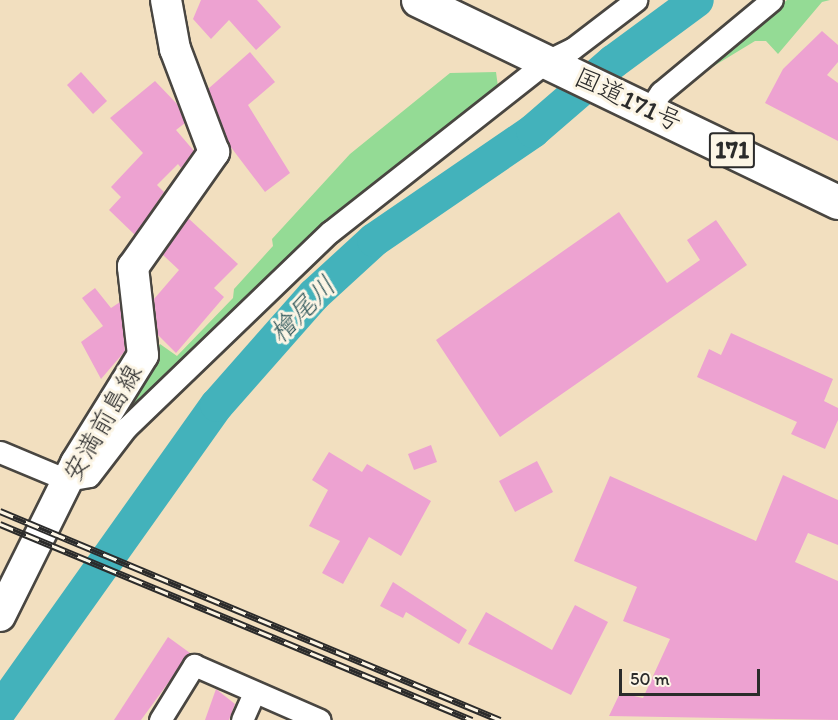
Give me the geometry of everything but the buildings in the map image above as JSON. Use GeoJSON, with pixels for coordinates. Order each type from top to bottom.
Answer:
{"type":"FeatureCollection","features":[{"type":"Feature","properties":{"kind":"highway","name":"国道171号"},"geometry":{"type":"LineString","coordinates":[[417,0],[838,202]]}},
{"type":"Feature","properties":{"kind":"main road","name":"安満前島線"},"geometry":{"type":"LineString","coordinates":[[0,616],[10,581],[145,350],[131,287],[133,267],[214,152],[175,49],[166,0]]}},
{"type":"Feature","properties":{"kind":"street"},"geometry":{"type":"LineString","coordinates":[[0,452],[67,480],[89,476],[126,428],[330,232],[636,0]]}},
{"type":"Feature","properties":{"kind":"street"},"geometry":{"type":"LineString","coordinates":[[637,105],[661,92],[772,0]]}},
{"type":"Feature","properties":{"kind":"street"},"geometry":{"type":"LineString","coordinates":[[160,720],[194,665],[320,720]]}},
{"type":"Feature","properties":{"kind":"street"},"geometry":{"type":"LineString","coordinates":[[243,720],[254,693]]}},
{"type":"Feature","properties":{"kind":"green space"},"geometry":{"type":"Polygon","coordinates":[[[787,0],[830,0],[822,2],[778,54],[766,41],[755,41],[699,75],[787,0]]]}},
{"type":"Feature","properties":{"kind":"green space"},"geometry":{"type":"Polygon","coordinates":[[[496,72],[499,94],[84,458],[160,344],[177,356],[233,298],[234,289],[273,246],[272,239],[350,154],[450,73],[496,72]]]}},
{"type":"Feature","properties":{"kind":"waterway","name":"檜尾川"},"geometry":{"type":"LineString","coordinates":[[0,710],[217,405],[314,295],[374,240],[533,131],[613,62],[697,0]]}},
{"type":"Feature","properties":{"kind":"railway"},"geometry":{"type":"LineString","coordinates":[[0,511],[500,720]]}},
{"type":"Feature","properties":{"kind":"railway"},"geometry":{"type":"LineString","coordinates":[[0,524],[472,720]]}}]}
